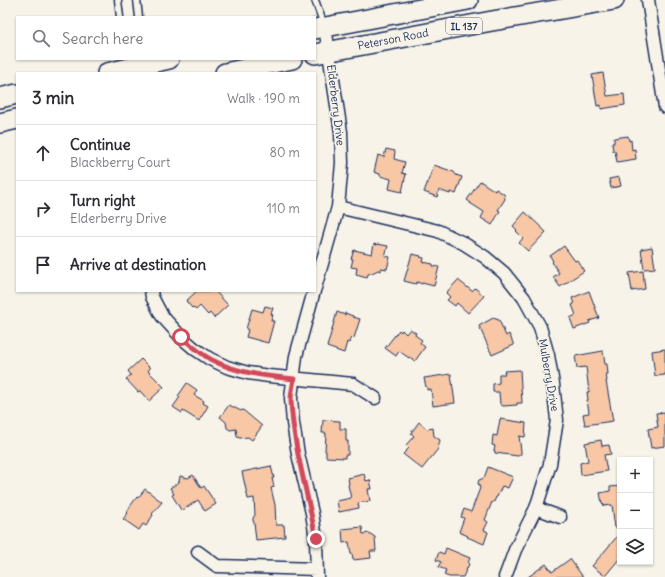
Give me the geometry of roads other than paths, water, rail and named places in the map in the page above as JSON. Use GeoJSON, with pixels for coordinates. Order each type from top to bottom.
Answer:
{"type":"FeatureCollection","features":[{"type":"Feature","properties":{"kind":"main road","name":"IL 137"},"geometry":{"type":"LineString","coordinates":[[320,28],[468,0]]}},
{"type":"Feature","properties":{"kind":"main road","name":"Peterson Road"},"geometry":{"type":"LineString","coordinates":[[322,53],[492,20],[614,0]]}},
{"type":"Feature","properties":{"kind":"main road"},"geometry":{"type":"LineString","coordinates":[[108,70],[163,60]]}},
{"type":"Feature","properties":{"kind":"main road"},"geometry":{"type":"LineString","coordinates":[[230,72],[287,60]]}},
{"type":"Feature","properties":{"kind":"main road"},"geometry":{"type":"LineString","coordinates":[[0,98],[16,94]]}},
{"type":"Feature","properties":{"kind":"main road"},"geometry":{"type":"LineString","coordinates":[[0,123],[16,119]]}},
{"type":"Feature","properties":{"kind":"street"},"geometry":{"type":"LineString","coordinates":[[648,0],[665,107]]}},
{"type":"Feature","properties":{"kind":"street","name":"Elderberry Drive"},"geometry":{"type":"LineString","coordinates":[[320,28],[322,53],[341,132],[342,163],[338,207]]}},
{"type":"Feature","properties":{"kind":"street"},"geometry":{"type":"LineString","coordinates":[[316,286],[338,207]]}},
{"type":"Feature","properties":{"kind":"street","name":"Mulberry Drive"},"geometry":{"type":"LineString","coordinates":[[338,207],[438,231],[463,243],[485,257],[504,273],[524,298],[540,328],[548,355],[557,420],[550,464],[536,508],[515,550],[505,577]]}},
{"type":"Feature","properties":{"kind":"street"},"geometry":{"type":"LineString","coordinates":[[151,292],[152,297],[162,316],[181,337],[210,359],[227,367],[248,373],[353,384],[375,398]]}},
{"type":"Feature","properties":{"kind":"street"},"geometry":{"type":"LineString","coordinates":[[198,552],[217,566],[317,573],[316,539],[312,513],[298,454],[291,398],[296,356],[314,292]]}},
{"type":"Feature","properties":{"kind":"street"},"geometry":{"type":"LineString","coordinates":[[536,508],[560,517]]}},
{"type":"Feature","properties":{"kind":"lane"},"geometry":{"type":"LineString","coordinates":[[118,0],[120,16]]}},
{"type":"Feature","properties":{"kind":"lane"},"geometry":{"type":"LineString","coordinates":[[137,0],[139,16]]}},
{"type":"Feature","properties":{"kind":"lane"},"geometry":{"type":"LineString","coordinates":[[315,0],[320,28]]}}]}
